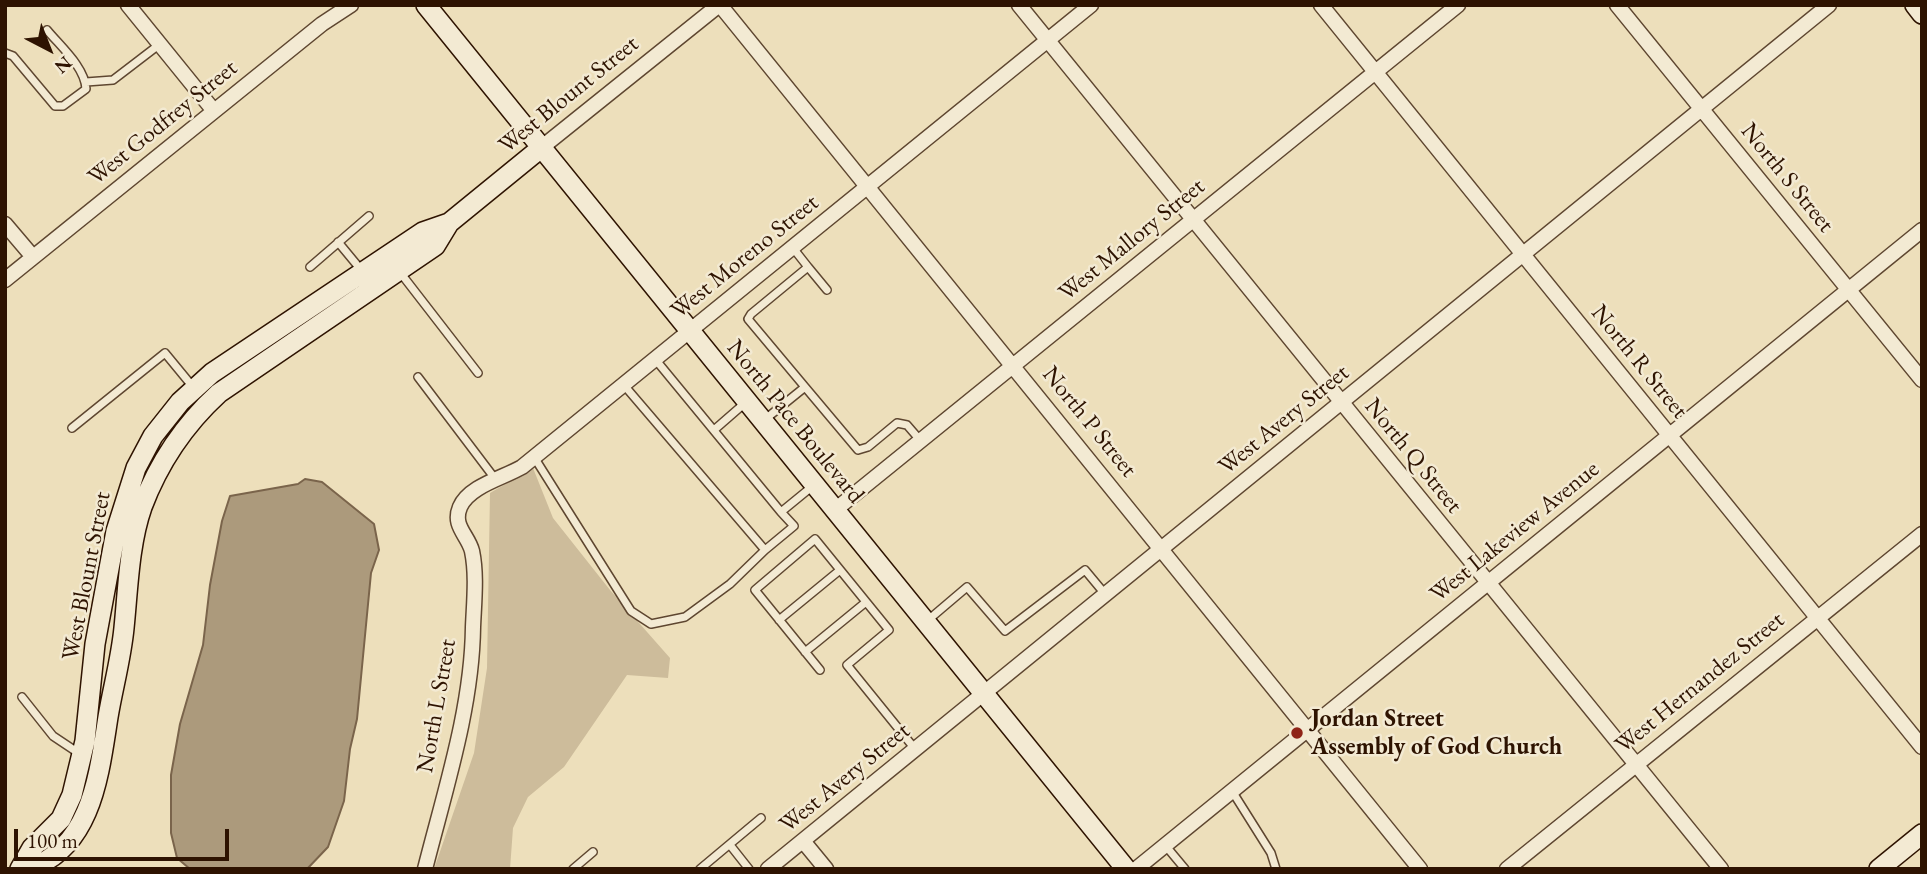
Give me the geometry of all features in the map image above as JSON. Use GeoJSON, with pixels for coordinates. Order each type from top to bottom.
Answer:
{"type":"FeatureCollection","features":[{"type":"Feature","properties":{"kind":"street"},"geometry":{"type":"LineString","coordinates":[[128,5],[214,111]]}},
{"type":"Feature","properties":{"kind":"street","name":"West Godfrey Street"},"geometry":{"type":"LineString","coordinates":[[5,279],[321,24],[351,5]]}},
{"type":"Feature","properties":{"kind":"street","name":"North Pace Boulevard"},"geometry":{"type":"LineString","coordinates":[[426,5],[835,510],[924,624],[1126,869]]}},
{"type":"Feature","properties":{"kind":"street","name":"West Blount Street"},"geometry":{"type":"LineString","coordinates":[[20,869],[32,848],[61,819],[92,757],[118,674],[129,518],[136,468],[153,436],[194,389],[398,271],[435,246],[449,223],[720,5]]}},
{"type":"Feature","properties":{"kind":"street","name":"North P Street"},"geometry":{"type":"LineString","coordinates":[[720,5],[1420,869]]}},
{"type":"Feature","properties":{"kind":"street","name":"North Q Street"},"geometry":{"type":"LineString","coordinates":[[1019,5],[1721,869]]}},
{"type":"Feature","properties":{"kind":"street","name":"West Moreno Street"},"geometry":{"type":"LineString","coordinates":[[471,550],[458,525],[459,509],[468,495],[534,457],[1091,5]]}},
{"type":"Feature","properties":{"kind":"street","name":"North R Street"},"geometry":{"type":"LineString","coordinates":[[1321,5],[1922,747]]}},
{"type":"Feature","properties":{"kind":"street","name":"West Mallory Street"},"geometry":{"type":"LineString","coordinates":[[835,510],[1458,5]]}},
{"type":"Feature","properties":{"kind":"street","name":"North S Street"},"geometry":{"type":"LineString","coordinates":[[1617,5],[1922,380]]}},
{"type":"Feature","properties":{"kind":"street","name":"West Avery Street"},"geometry":{"type":"LineString","coordinates":[[768,869],[1829,5]]}},
{"type":"Feature","properties":{"kind":"street"},"geometry":{"type":"LineString","coordinates":[[1915,5],[1922,14]]}},
{"type":"Feature","properties":{"kind":"street","name":"West Blount Street"},"geometry":{"type":"LineString","coordinates":[[28,869],[44,864],[57,852],[83,820],[90,804],[95,644],[129,518],[168,451],[206,404],[272,343],[363,272],[423,232],[449,223]]}},
{"type":"Feature","properties":{"kind":"street"},"geometry":{"type":"LineString","coordinates":[[5,224],[33,257]]}},
{"type":"Feature","properties":{"kind":"street","name":"West Lakeview Avenue"},"geometry":{"type":"LineString","coordinates":[[1136,869],[1671,437],[1922,230]]}},
{"type":"Feature","properties":{"kind":"street","name":"West Hernandez Street"},"geometry":{"type":"LineString","coordinates":[[1507,869],[1922,534]]}},
{"type":"Feature","properties":{"kind":"street","name":"North L Street"},"geometry":{"type":"LineString","coordinates":[[425,869],[454,753],[471,658],[474,586],[471,550]]}},
{"type":"Feature","properties":{"kind":"street"},"geometry":{"type":"LineString","coordinates":[[1879,869],[1922,834]]}},
{"type":"Feature","properties":{"kind":"street"},"geometry":{"type":"LineString","coordinates":[[803,841],[826,869]]}},
{"type":"Feature","properties":{"kind":"lane"},"geometry":{"type":"LineString","coordinates":[[5,53],[13,56],[55,106],[63,106],[86,89],[86,82],[83,73],[47,30]]}},
{"type":"Feature","properties":{"kind":"lane"},"geometry":{"type":"LineString","coordinates":[[86,82],[113,80],[160,44]]}},
{"type":"Feature","properties":{"kind":"lane"},"geometry":{"type":"LineString","coordinates":[[310,267],[369,216]]}},
{"type":"Feature","properties":{"kind":"lane"},"geometry":{"type":"LineString","coordinates":[[338,242],[363,272]]}},
{"type":"Feature","properties":{"kind":"lane"},"geometry":{"type":"LineString","coordinates":[[793,248],[827,290]]}},
{"type":"Feature","properties":{"kind":"lane"},"geometry":{"type":"LineString","coordinates":[[808,267],[748,319],[858,450],[868,447],[897,423],[907,425],[922,442]]}},
{"type":"Feature","properties":{"kind":"lane"},"geometry":{"type":"LineString","coordinates":[[398,271],[478,373]]}},
{"type":"Feature","properties":{"kind":"lane"},"geometry":{"type":"LineString","coordinates":[[72,428],[165,353],[206,404]]}},
{"type":"Feature","properties":{"kind":"lane"},"geometry":{"type":"LineString","coordinates":[[534,457],[631,611],[651,624],[685,617],[730,584],[794,526],[654,358]]}},
{"type":"Feature","properties":{"kind":"lane"},"geometry":{"type":"LineString","coordinates":[[418,377],[497,480]]}},
{"type":"Feature","properties":{"kind":"lane"},"geometry":{"type":"LineString","coordinates":[[623,384],[765,550]]}},
{"type":"Feature","properties":{"kind":"lane"},"geometry":{"type":"LineString","coordinates":[[763,421],[805,387]]}},
{"type":"Feature","properties":{"kind":"lane"},"geometry":{"type":"LineString","coordinates":[[714,430],[747,401]]}},
{"type":"Feature","properties":{"kind":"lane"},"geometry":{"type":"LineString","coordinates":[[781,512],[814,485]]}},
{"type":"Feature","properties":{"kind":"lane"},"geometry":{"type":"LineString","coordinates":[[820,670],[755,590],[815,539],[889,629],[847,665],[915,750]]}},
{"type":"Feature","properties":{"kind":"lane"},"geometry":{"type":"LineString","coordinates":[[779,620],[840,570]]}},
{"type":"Feature","properties":{"kind":"lane"},"geometry":{"type":"LineString","coordinates":[[924,624],[968,587],[1004,631],[1085,570],[1105,594]]}},
{"type":"Feature","properties":{"kind":"lane"},"geometry":{"type":"LineString","coordinates":[[805,652],[866,602]]}},
{"type":"Feature","properties":{"kind":"lane"},"geometry":{"type":"LineString","coordinates":[[22,697],[52,736],[92,757]]}},
{"type":"Feature","properties":{"kind":"lane"},"geometry":{"type":"LineString","coordinates":[[1232,791],[1271,853],[1276,869]]}},
{"type":"Feature","properties":{"kind":"lane"},"geometry":{"type":"LineString","coordinates":[[700,869],[761,818]]}},
{"type":"Feature","properties":{"kind":"lane"},"geometry":{"type":"LineString","coordinates":[[730,845],[749,869]]}},
{"type":"Feature","properties":{"kind":"lane"},"geometry":{"type":"LineString","coordinates":[[1165,845],[1185,869]]}},
{"type":"Feature","properties":{"kind":"lane"},"geometry":{"type":"LineString","coordinates":[[573,869],[593,852]]}},
{"type":"Feature","properties":{"kind":"shaded area"},"geometry":{"type":"Polygon","coordinates":[[[533,468],[553,518],[610,590],[670,658],[668,678],[627,675],[564,767],[528,797],[513,828],[510,869],[434,869],[474,753],[487,668],[490,493],[533,468]]]}},
{"type":"Feature","properties":{"kind":"shaded area"},"geometry":{"type":"Polygon","coordinates":[[[305,479],[322,482],[374,524],[379,550],[371,573],[357,719],[350,749],[344,801],[328,847],[307,869],[190,869],[177,858],[171,833],[171,775],[180,724],[203,645],[210,585],[222,521],[230,496],[298,484],[305,479]]]}},
{"type":"Feature","properties":{"kind":"place","name":"Jordan Street Assembly of God Church"},"geometry":{"type":"Point","coordinates":[1297,733]}}]}
